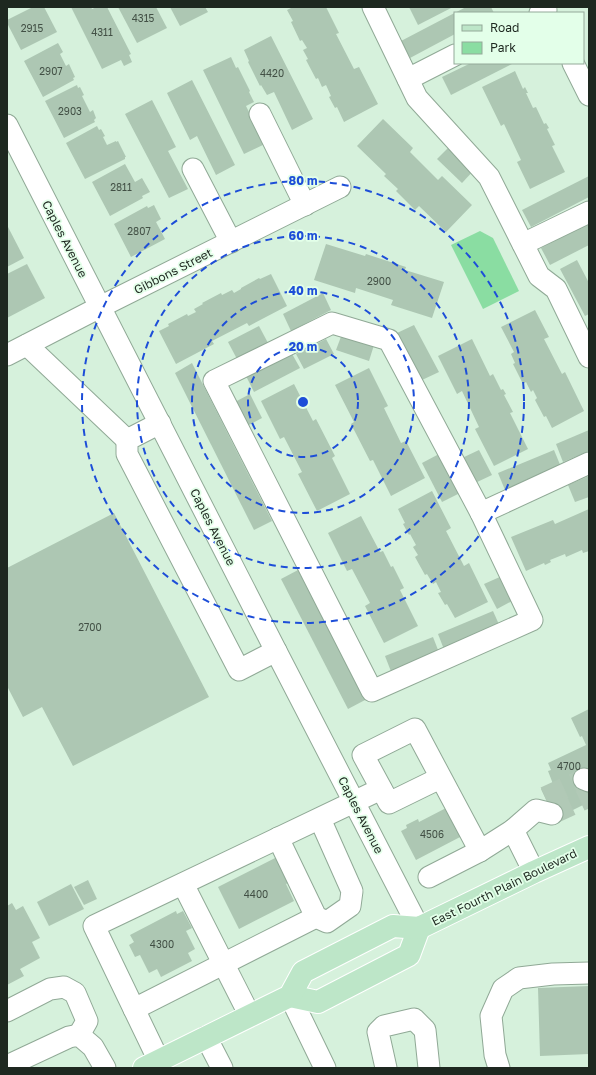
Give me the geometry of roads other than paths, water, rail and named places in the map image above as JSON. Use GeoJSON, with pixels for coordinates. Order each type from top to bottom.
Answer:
{"type":"FeatureCollection","features":[{"type":"Feature","properties":{"kind":"main road","name":"East Fourth Plain Boulevard"},"geometry":{"type":"LineString","coordinates":[[419,928],[409,955],[318,1002],[290,996],[303,972],[393,926],[419,928],[589,846]]}},
{"type":"Feature","properties":{"kind":"main road"},"geometry":{"type":"LineString","coordinates":[[152,1064],[290,996]]}},
{"type":"Feature","properties":{"kind":"street"},"geometry":{"type":"LineString","coordinates":[[373,7],[417,98],[489,177],[539,276],[556,289],[589,357]]}},
{"type":"Feature","properties":{"kind":"street"},"geometry":{"type":"LineString","coordinates":[[408,78],[454,55]]}},
{"type":"Feature","properties":{"kind":"street"},"geometry":{"type":"LineString","coordinates":[[579,64],[589,95]]}},
{"type":"Feature","properties":{"kind":"street"},"geometry":{"type":"LineString","coordinates":[[260,114],[305,205]]}},
{"type":"Feature","properties":{"kind":"street","name":"Caples Avenue"},"geometry":{"type":"LineString","coordinates":[[7,126],[419,928]]}},
{"type":"Feature","properties":{"kind":"street"},"geometry":{"type":"LineString","coordinates":[[193,170],[231,242]]}},
{"type":"Feature","properties":{"kind":"street","name":"Gibbons Street"},"geometry":{"type":"LineString","coordinates":[[7,355],[340,187]]}},
{"type":"Feature","properties":{"kind":"street"},"geometry":{"type":"LineString","coordinates":[[523,244],[589,212]]}},
{"type":"Feature","properties":{"kind":"street"},"geometry":{"type":"LineString","coordinates":[[332,323],[389,340],[481,514],[532,620],[372,691],[214,381],[332,323]]}},
{"type":"Feature","properties":{"kind":"street"},"geometry":{"type":"LineString","coordinates":[[27,345],[127,440],[127,454],[239,670],[276,651]]}},
{"type":"Feature","properties":{"kind":"street"},"geometry":{"type":"LineString","coordinates":[[127,440],[160,423]]}},
{"type":"Feature","properties":{"kind":"street"},"geometry":{"type":"LineString","coordinates":[[481,514],[589,463]]}},
{"type":"Feature","properties":{"kind":"street"},"geometry":{"type":"LineString","coordinates":[[440,778],[389,803],[363,755],[415,730],[480,851]]}},
{"type":"Feature","properties":{"kind":"street"},"geometry":{"type":"LineString","coordinates":[[152,1064],[134,1009],[94,926],[381,789]]}},
{"type":"Feature","properties":{"kind":"street"},"geometry":{"type":"LineString","coordinates":[[429,877],[480,851],[545,807]]}},
{"type":"Feature","properties":{"kind":"street"},"geometry":{"type":"LineString","coordinates":[[278,838],[316,917],[327,922],[350,906],[352,891],[320,819]]}},
{"type":"Feature","properties":{"kind":"street"},"geometry":{"type":"LineString","coordinates":[[513,830],[534,872]]}},
{"type":"Feature","properties":{"kind":"street"},"geometry":{"type":"LineString","coordinates":[[183,884],[250,1016]]}},
{"type":"Feature","properties":{"kind":"street"},"geometry":{"type":"LineString","coordinates":[[134,1009],[316,917]]}},
{"type":"Feature","properties":{"kind":"street"},"geometry":{"type":"LineString","coordinates":[[499,1068],[495,1055],[491,1016],[503,989],[519,978],[553,974],[589,973]]}},
{"type":"Feature","properties":{"kind":"street"},"geometry":{"type":"LineString","coordinates":[[7,1011],[50,988],[64,987],[75,993],[87,1020],[79,1035]]}},
{"type":"Feature","properties":{"kind":"street"},"geometry":{"type":"LineString","coordinates":[[290,996],[325,1068]]}},
{"type":"Feature","properties":{"kind":"street"},"geometry":{"type":"LineString","coordinates":[[386,1068],[378,1032],[384,1026],[414,1019],[425,1030],[429,1068]]}},
{"type":"Feature","properties":{"kind":"street"},"geometry":{"type":"LineString","coordinates":[[7,1066],[69,1037],[79,1035],[94,1047],[105,1068]]}},
{"type":"Feature","properties":{"kind":"street"},"geometry":{"type":"LineString","coordinates":[[206,1037],[222,1068]]}},
{"type":"Feature","properties":{"kind":"tunnel"},"geometry":{"type":"LineString","coordinates":[[545,797],[584,779]]}},
{"type":"Feature","properties":{"kind":"tunnel"},"geometry":{"type":"LineString","coordinates":[[552,814],[589,797]]}}]}
